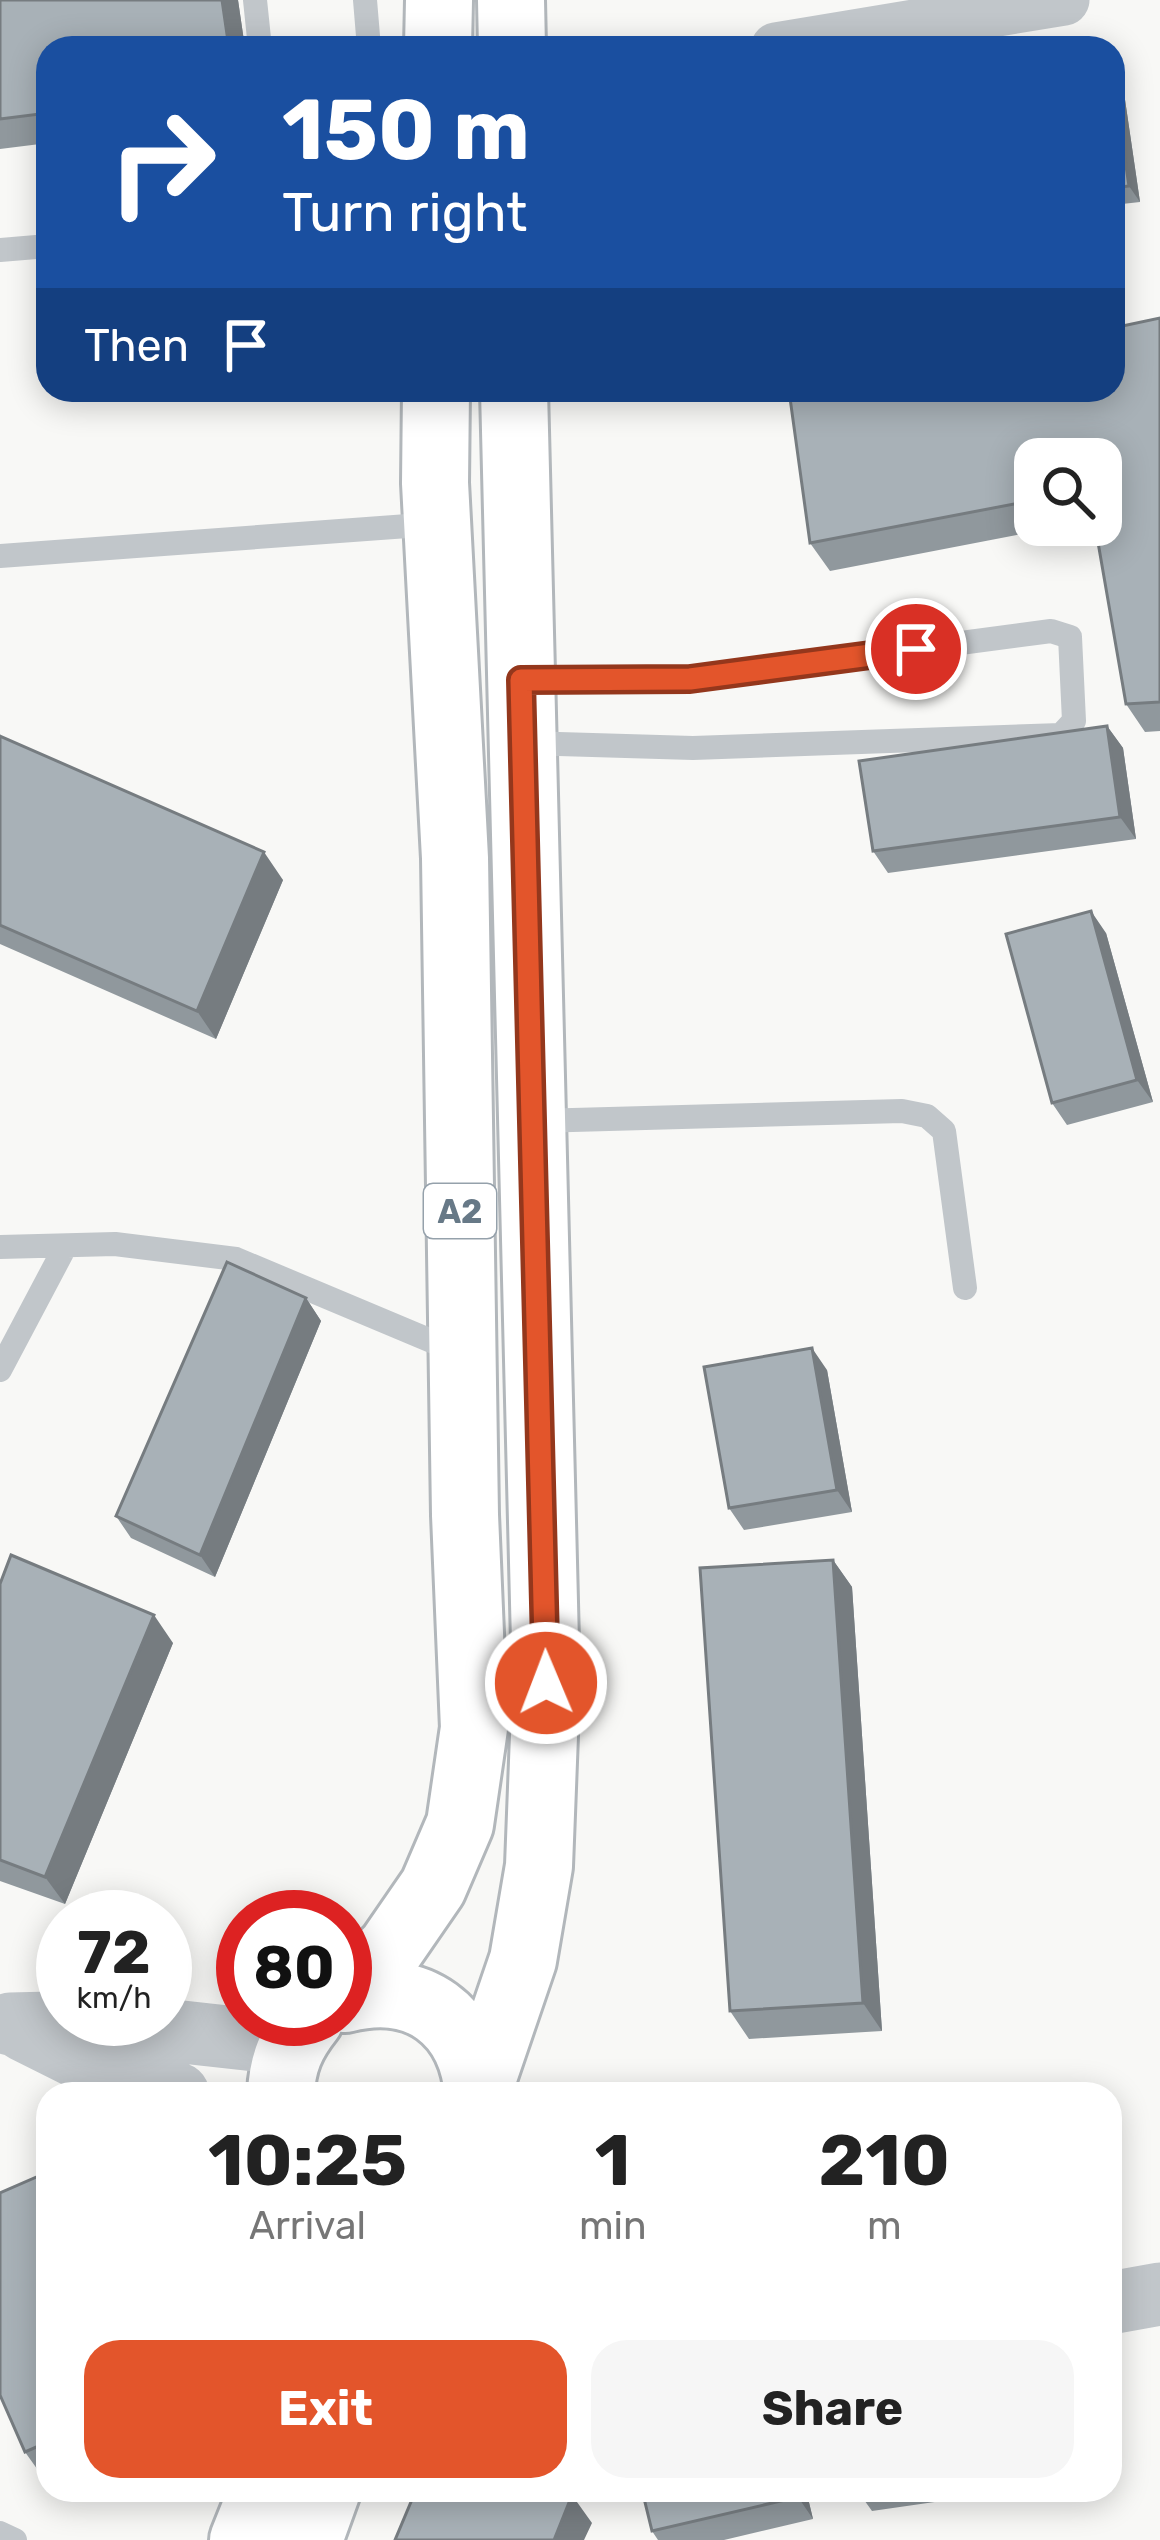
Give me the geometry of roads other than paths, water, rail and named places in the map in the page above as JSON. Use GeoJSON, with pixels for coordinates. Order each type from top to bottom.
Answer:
{"type":"FeatureCollection","features":[{"type":"Feature","properties":{"kind":"highway"},"geometry":{"type":"LineString","coordinates":[[439,0],[439,36]]}},
{"type":"Feature","properties":{"kind":"highway"},"geometry":{"type":"LineString","coordinates":[[511,0],[512,36]]}},
{"type":"Feature","properties":{"kind":"highway","name":"A2"},"geometry":{"type":"LineString","coordinates":[[372,1968],[433,1887],[460,1824],[474,1727],[462,1354],[455,858],[437,524],[436,402]]}},
{"type":"Feature","properties":{"kind":"highway","name":"A2"},"geometry":{"type":"LineString","coordinates":[[482,2082],[523,1960],[539,1866],[546,1683],[514,402]]}},
{"type":"Feature","properties":{"kind":"highway","name":"A2"},"geometry":{"type":"LineString","coordinates":[[372,1992],[403,1995],[433,2008],[458,2030],[473,2059],[476,2082]]}},
{"type":"Feature","properties":{"kind":"highway"},"geometry":{"type":"LineString","coordinates":[[243,2540],[258,2502]]}},
{"type":"Feature","properties":{"kind":"highway"},"geometry":{"type":"LineString","coordinates":[[309,2540],[323,2502]]}},
{"type":"Feature","properties":{"kind":"street"},"geometry":{"type":"LineString","coordinates":[[848,36],[1064,0]]}},
{"type":"Feature","properties":{"kind":"street"},"geometry":{"type":"LineString","coordinates":[[5,2023],[92,2022],[294,2052]]}},
{"type":"Feature","properties":{"kind":"street"},"geometry":{"type":"LineString","coordinates":[[5,2023],[92,2064],[144,2082]]}},
{"type":"Feature","properties":{"kind":"street"},"geometry":{"type":"LineString","coordinates":[[1122,2300],[1160,2294]]}},
{"type":"Feature","properties":{"kind":"lane"},"geometry":{"type":"LineString","coordinates":[[255,0],[259,36]]}},
{"type":"Feature","properties":{"kind":"lane"},"geometry":{"type":"LineString","coordinates":[[365,0],[367,36]]}},
{"type":"Feature","properties":{"kind":"lane"},"geometry":{"type":"LineString","coordinates":[[0,250],[36,247]]}},
{"type":"Feature","properties":{"kind":"lane"},"geometry":{"type":"LineString","coordinates":[[0,556],[437,524]]}},
{"type":"Feature","properties":{"kind":"lane"},"geometry":{"type":"LineString","coordinates":[[1051,631],[1070,637],[1074,721],[1060,735],[693,748],[522,711],[690,679],[1051,631]]}},
{"type":"Feature","properties":{"kind":"lane"},"geometry":{"type":"LineString","coordinates":[[534,1120],[902,1111],[927,1116],[944,1131],[965,1288]]}},
{"type":"Feature","properties":{"kind":"lane"},"geometry":{"type":"LineString","coordinates":[[0,1247],[115,1244],[236,1259],[462,1354]]}},
{"type":"Feature","properties":{"kind":"lane"},"geometry":{"type":"LineString","coordinates":[[0,1370],[65,1247]]}},
{"type":"Feature","properties":{"kind":"lane"},"geometry":{"type":"LineString","coordinates":[[0,2533],[15,2540]]}}]}
